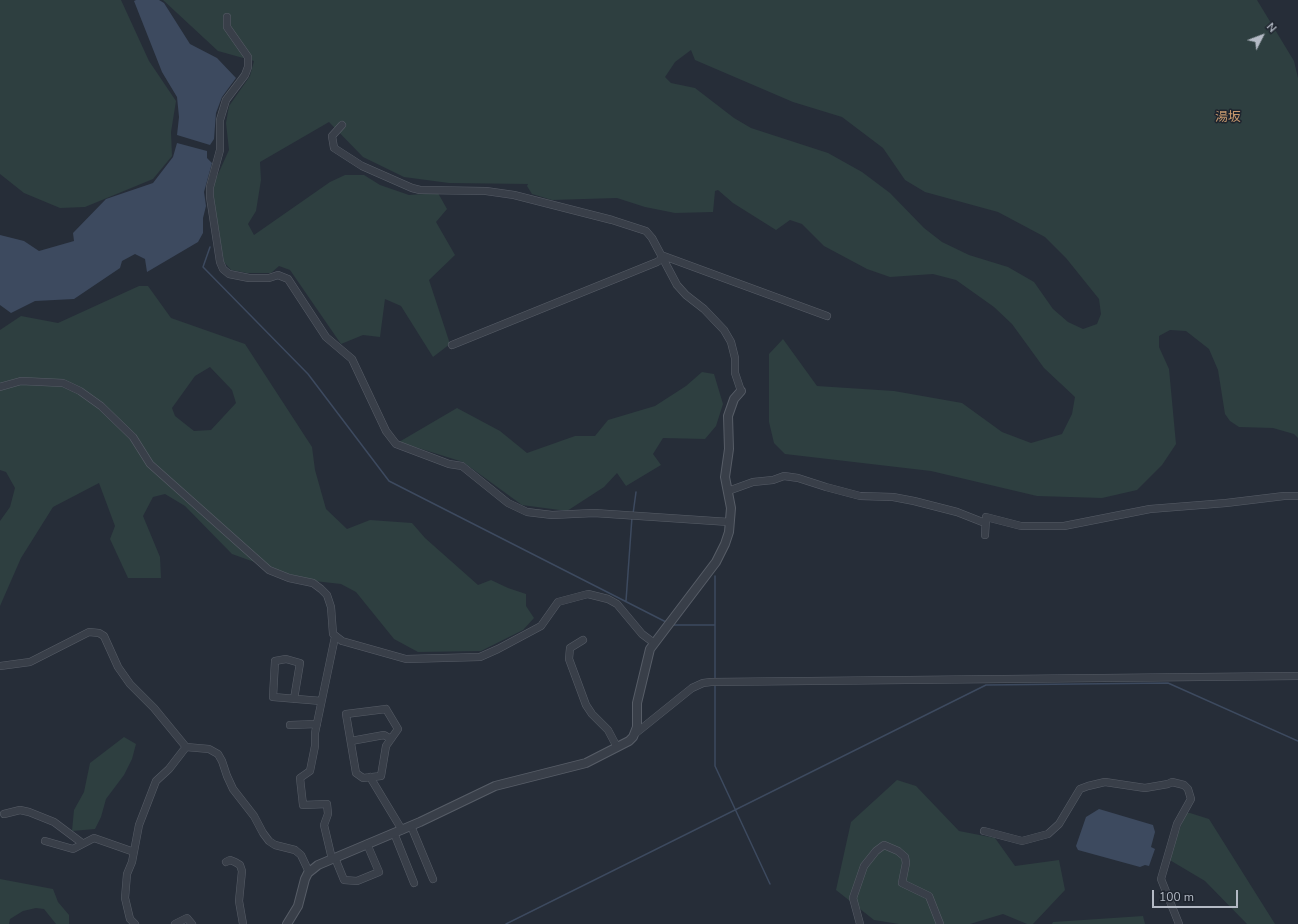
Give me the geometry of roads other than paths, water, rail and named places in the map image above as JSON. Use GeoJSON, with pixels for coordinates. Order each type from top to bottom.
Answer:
{"type":"FeatureCollection","features":[{"type":"Feature","properties":{"kind":"street"},"geometry":{"type":"LineString","coordinates":[[227,17],[227,27],[248,57],[248,67],[245,75],[226,100],[220,120],[220,150],[210,187],[210,197],[220,262],[223,269],[229,274],[249,278],[269,278],[278,275],[288,279],[326,337],[352,359],[386,431],[396,444],[449,464],[462,466],[508,503],[527,512],[552,515],[594,513],[730,522]]}},
{"type":"Feature","properties":{"kind":"street"},"geometry":{"type":"LineString","coordinates":[[342,125],[332,136],[334,148],[362,166],[412,188],[420,190],[486,191],[514,195],[612,220],[646,231],[652,238],[677,285],[686,295],[704,309],[724,330],[731,342],[735,358],[735,373],[741,391],[734,399],[728,416],[729,449],[725,477],[731,508],[729,532],[722,553],[654,643],[647,656],[637,703],[636,733]]}},
{"type":"Feature","properties":{"kind":"street"},"geometry":{"type":"LineString","coordinates":[[662,257],[827,316]]}},
{"type":"Feature","properties":{"kind":"street"},"geometry":{"type":"LineString","coordinates":[[452,345],[656,262],[662,257]]}},
{"type":"Feature","properties":{"kind":"street"},"geometry":{"type":"LineString","coordinates":[[0,387],[21,380],[63,383],[80,391],[101,406],[133,437],[150,464],[269,570],[288,578],[313,584],[327,595],[331,607],[332,629],[335,637],[321,701],[310,772],[300,778],[303,805],[327,804],[328,814],[324,825],[333,859],[344,880],[357,881],[379,872],[367,844]]}},
{"type":"Feature","properties":{"kind":"street"},"geometry":{"type":"LineString","coordinates":[[728,491],[752,482],[773,480],[784,476],[798,478],[860,496],[893,497],[914,501],[956,512],[986,523]]}},
{"type":"Feature","properties":{"kind":"street"},"geometry":{"type":"LineString","coordinates":[[985,535],[986,517],[1021,526],[1064,526],[1150,509],[1226,504],[1284,496],[1298,496]]}},
{"type":"Feature","properties":{"kind":"street"},"geometry":{"type":"LineString","coordinates":[[335,637],[406,658],[480,657],[541,626],[558,602],[588,594],[608,599],[617,604],[642,634],[654,643]]}},
{"type":"Feature","properties":{"kind":"street"},"geometry":{"type":"LineString","coordinates":[[0,666],[30,662],[82,634],[93,631],[99,633],[108,642],[120,672],[186,747],[209,749],[218,754],[233,789],[254,816],[266,837],[275,845],[296,850],[301,855],[309,872]]}},
{"type":"Feature","properties":{"kind":"street"},"geometry":{"type":"LineString","coordinates":[[583,640],[570,648],[569,658],[586,705],[592,714],[608,730],[617,747]]}},
{"type":"Feature","properties":{"kind":"street"},"geometry":{"type":"LineString","coordinates":[[294,699],[300,663],[286,659],[275,661],[273,697],[294,699],[321,701]]}},
{"type":"Feature","properties":{"kind":"street"},"geometry":{"type":"LineString","coordinates":[[288,924],[295,914],[305,879],[309,872],[318,865],[412,826],[495,786],[586,763],[629,741],[636,733],[692,688],[703,683],[1298,676]]}},
{"type":"Feature","properties":{"kind":"street"},"geometry":{"type":"LineString","coordinates":[[386,709],[398,729],[391,739],[386,746],[381,776],[363,778],[356,773],[346,714],[386,709]]}},
{"type":"Feature","properties":{"kind":"street"},"geometry":{"type":"LineString","coordinates":[[290,725],[317,724]]}},
{"type":"Feature","properties":{"kind":"street"},"geometry":{"type":"LineString","coordinates":[[351,740],[384,735],[391,739]]}},
{"type":"Feature","properties":{"kind":"street"},"geometry":{"type":"LineString","coordinates":[[135,924],[130,919],[125,898],[127,874],[140,825],[153,793],[156,781],[169,769],[186,747]]}},
{"type":"Feature","properties":{"kind":"street"},"geometry":{"type":"LineString","coordinates":[[370,777],[402,830]]}},
{"type":"Feature","properties":{"kind":"street"},"geometry":{"type":"LineString","coordinates":[[984,831],[1022,841],[1048,834],[1059,824],[1080,789],[1105,782],[1145,788],[1172,782],[1184,785],[1188,789],[1191,798],[1177,824],[1161,879],[1179,924]]}},
{"type":"Feature","properties":{"kind":"street"},"geometry":{"type":"LineString","coordinates":[[4,814],[20,810],[28,812],[54,822],[82,843]]}},
{"type":"Feature","properties":{"kind":"street"},"geometry":{"type":"LineString","coordinates":[[412,826],[433,880]]}},
{"type":"Feature","properties":{"kind":"street"},"geometry":{"type":"LineString","coordinates":[[394,833],[414,883]]}},
{"type":"Feature","properties":{"kind":"street"},"geometry":{"type":"LineString","coordinates":[[45,841],[73,849],[94,838],[134,852]]}},
{"type":"Feature","properties":{"kind":"street"},"geometry":{"type":"LineString","coordinates":[[860,924],[853,898],[864,866],[876,851],[884,845],[898,850],[905,857],[906,863],[902,883],[929,896],[940,924]]}},
{"type":"Feature","properties":{"kind":"street"},"geometry":{"type":"LineString","coordinates":[[226,862],[230,860],[235,862],[240,865],[242,871],[239,901],[243,924]]}},
{"type":"Feature","properties":{"kind":"street"},"geometry":{"type":"LineString","coordinates":[[175,924],[187,918],[192,924]]}},
{"type":"Feature","properties":{"kind":"water"},"geometry":{"type":"Polygon","coordinates":[[[159,0],[164,3],[190,44],[217,58],[236,78],[222,97],[216,113],[214,139],[210,145],[177,135],[179,117],[177,97],[162,72],[134,1],[159,0]]]}},
{"type":"Feature","properties":{"kind":"water"},"geometry":{"type":"Polygon","coordinates":[[[177,143],[207,151],[207,158],[212,163],[204,192],[206,206],[203,218],[203,233],[198,242],[147,272],[145,259],[135,254],[122,261],[120,268],[74,299],[35,301],[11,313],[0,305],[0,235],[24,241],[39,251],[74,241],[73,233],[106,199],[153,183],[173,157],[177,143]]]}},
{"type":"Feature","properties":{"kind":"water"},"geometry":{"type":"Polygon","coordinates":[[[1099,809],[1153,825],[1155,832],[1151,847],[1155,849],[1149,866],[1145,865],[1140,867],[1078,850],[1076,846],[1086,817],[1099,809]]]}},
{"type":"Feature","properties":{"kind":"waterway"},"geometry":{"type":"LineString","coordinates":[[210,247],[203,267],[308,374],[389,481],[666,622]]}},
{"type":"Feature","properties":{"kind":"waterway"},"geometry":{"type":"LineString","coordinates":[[633,514],[636,492]]}},
{"type":"Feature","properties":{"kind":"waterway"},"geometry":{"type":"LineString","coordinates":[[626,601],[632,517]]}},
{"type":"Feature","properties":{"kind":"waterway"},"geometry":{"type":"LineString","coordinates":[[715,576],[715,680]]}},
{"type":"Feature","properties":{"kind":"waterway"},"geometry":{"type":"LineString","coordinates":[[672,625],[715,625]]}},
{"type":"Feature","properties":{"kind":"waterway"},"geometry":{"type":"LineString","coordinates":[[506,924],[986,685],[1168,683],[1298,741]]}},
{"type":"Feature","properties":{"kind":"waterway"},"geometry":{"type":"LineString","coordinates":[[715,684],[715,766],[770,884]]}},
{"type":"Feature","properties":{"kind":"district","name":"湯坂"},"geometry":{"type":"Point","coordinates":[1228,118]}}]}
